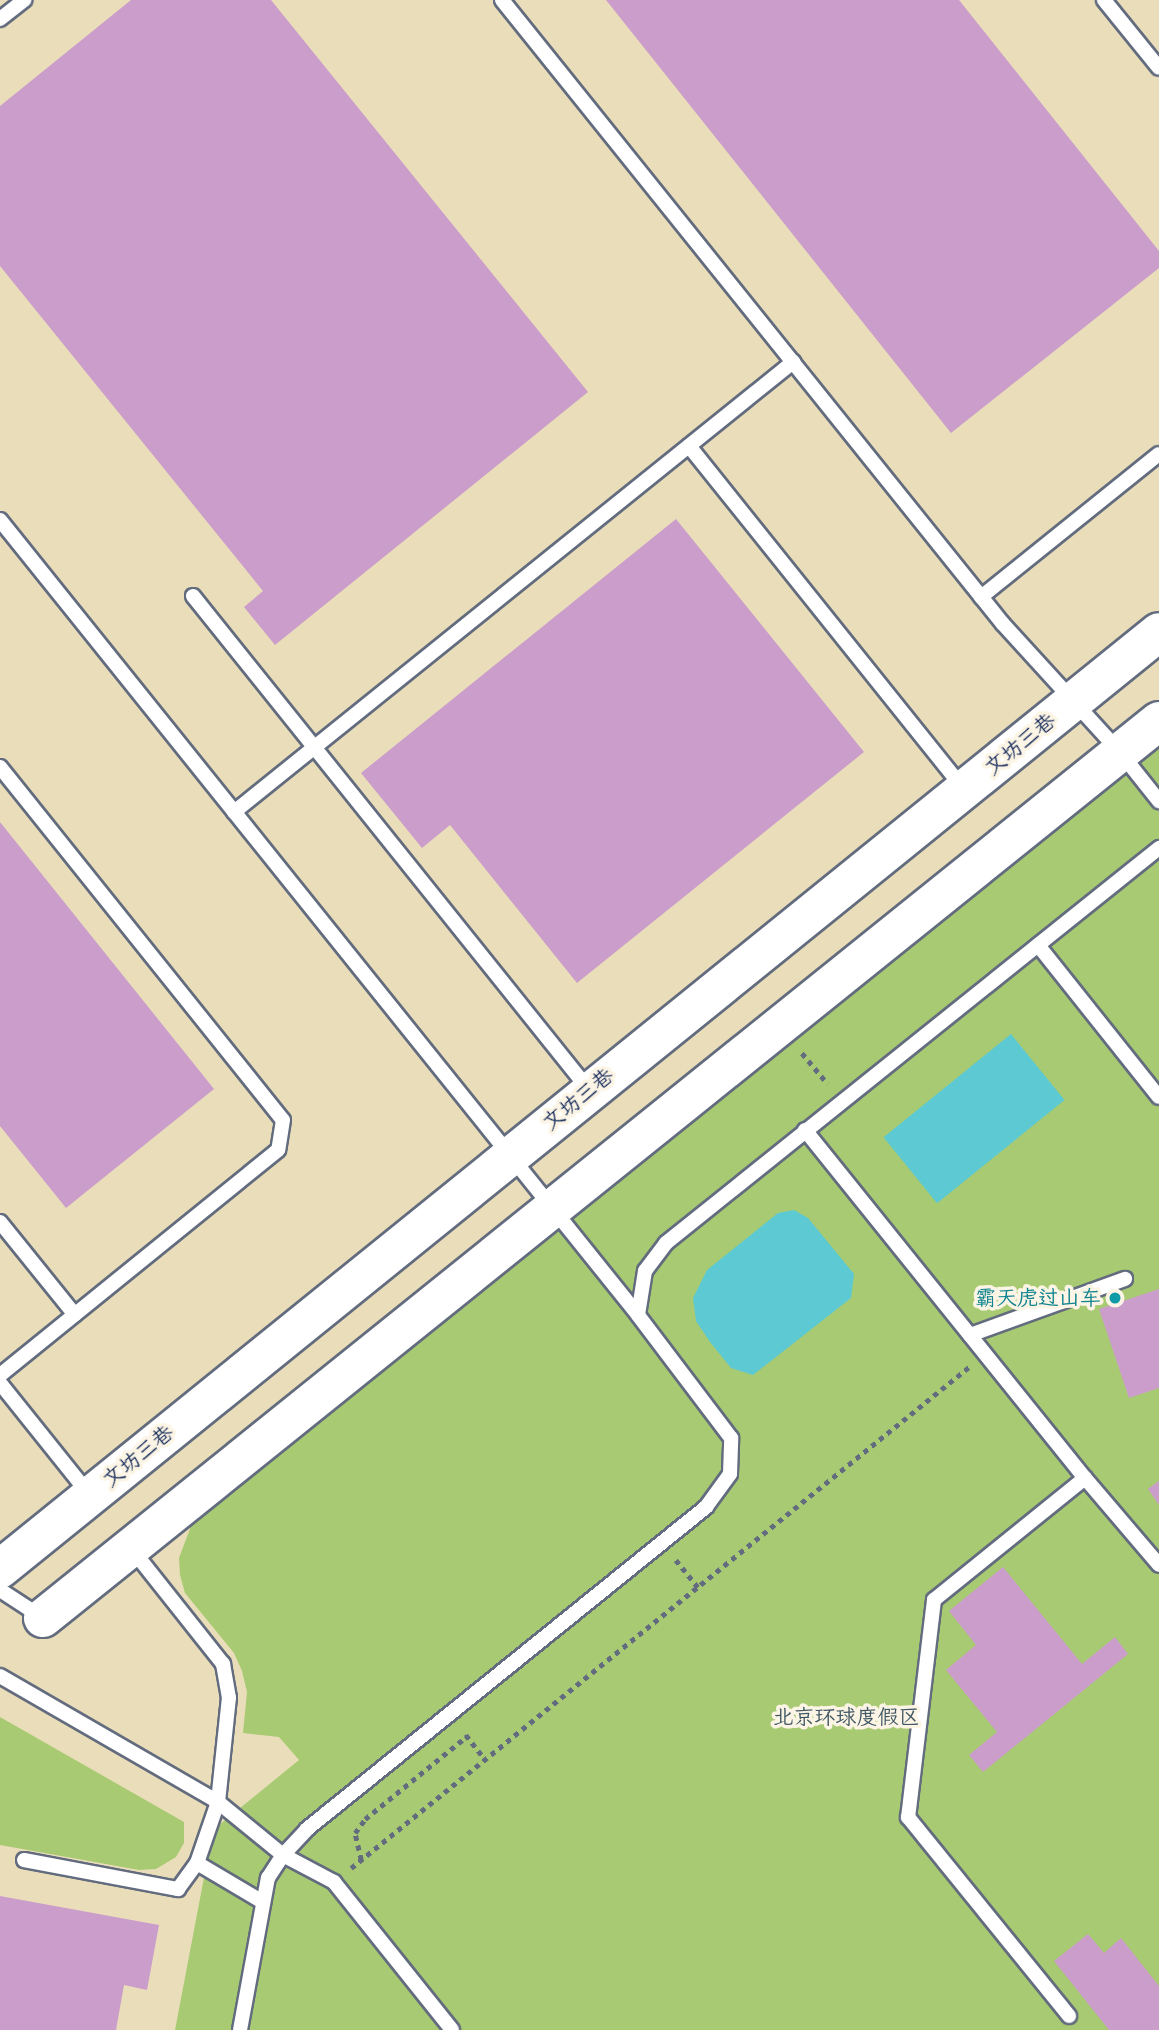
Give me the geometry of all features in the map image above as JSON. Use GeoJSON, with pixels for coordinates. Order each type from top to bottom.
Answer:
{"type":"FeatureCollection","features":[{"type":"Feature","properties":{"kind":"main road","name":"文坊三巷"},"geometry":{"type":"LineString","coordinates":[[0,1569],[511,1153],[1159,632]]}},
{"type":"Feature","properties":{"kind":"main road"},"geometry":{"type":"LineString","coordinates":[[43,1618],[1159,721]]}},
{"type":"Feature","properties":{"kind":"lane"},"geometry":{"type":"LineString","coordinates":[[0,19],[24,0]]}},
{"type":"Feature","properties":{"kind":"lane"},"geometry":{"type":"LineString","coordinates":[[502,0],[981,597],[1071,703],[1120,752],[1159,801]]}},
{"type":"Feature","properties":{"kind":"lane"},"geometry":{"type":"LineString","coordinates":[[1104,0],[1159,68]]}},
{"type":"Feature","properties":{"kind":"lane"},"geometry":{"type":"LineString","coordinates":[[234,812],[793,362]]}},
{"type":"Feature","properties":{"kind":"lane"},"geometry":{"type":"LineString","coordinates":[[689,446],[965,789]]}},
{"type":"Feature","properties":{"kind":"lane"},"geometry":{"type":"LineString","coordinates":[[981,597],[1159,454]]}},
{"type":"Feature","properties":{"kind":"lane"},"geometry":{"type":"LineString","coordinates":[[0,520],[555,1208],[731,1438],[730,1474],[706,1507],[307,1829],[283,1854],[268,1878],[240,2030]]}},
{"type":"Feature","properties":{"kind":"lane"},"geometry":{"type":"LineString","coordinates":[[193,596],[589,1090]]}},
{"type":"Feature","properties":{"kind":"lane"},"geometry":{"type":"LineString","coordinates":[[0,767],[283,1120],[278,1150],[0,1375]]}},
{"type":"Feature","properties":{"kind":"lane"},"geometry":{"type":"LineString","coordinates":[[638,1315],[645,1271],[666,1243],[1159,848]]}},
{"type":"Feature","properties":{"kind":"lane"},"geometry":{"type":"LineString","coordinates":[[1038,945],[1159,1097]]}},
{"type":"Feature","properties":{"kind":"lane"},"geometry":{"type":"LineString","coordinates":[[805,1130],[1085,1478],[1159,1565]]}},
{"type":"Feature","properties":{"kind":"lane"},"geometry":{"type":"LineString","coordinates":[[0,1222],[75,1315]]}},
{"type":"Feature","properties":{"kind":"lane"},"geometry":{"type":"LineString","coordinates":[[970,1335],[1125,1279]]}},
{"type":"Feature","properties":{"kind":"lane"},"geometry":{"type":"LineString","coordinates":[[0,1384],[90,1495]]}},
{"type":"Feature","properties":{"kind":"lane"},"geometry":{"type":"LineString","coordinates":[[1069,2016],[908,1816],[934,1600],[1085,1478]]}},
{"type":"Feature","properties":{"kind":"lane"},"geometry":{"type":"LineString","coordinates":[[24,1860],[178,1889],[197,1863],[218,1802],[229,1698],[223,1664],[131,1547]]}},
{"type":"Feature","properties":{"kind":"lane"},"geometry":{"type":"LineString","coordinates":[[0,1590],[43,1618]]}},
{"type":"Feature","properties":{"kind":"lane"},"geometry":{"type":"LineString","coordinates":[[0,1676],[218,1802],[283,1854],[334,1882],[452,2030]]}},
{"type":"Feature","properties":{"kind":"lane"},"geometry":{"type":"LineString","coordinates":[[197,1863],[263,1902]]}},
{"type":"Feature","properties":{"kind":"path"},"geometry":{"type":"LineString","coordinates":[[334,1882],[986,1353]]}},
{"type":"Feature","properties":{"kind":"path"},"geometry":{"type":"LineString","coordinates":[[662,1542],[698,1587]]}},
{"type":"Feature","properties":{"kind":"path"},"geometry":{"type":"LineString","coordinates":[[449,1714],[485,1759]]}},
{"type":"Feature","properties":{"kind":"path"},"geometry":{"type":"LineString","coordinates":[[361,1860],[355,1833],[365,1819],[467,1736]]}},
{"type":"Feature","properties":{"kind":"green space","name":"北京环球度假区"},"geometry":{"type":"Polygon","coordinates":[[[1159,741],[1159,2030],[175,2030],[213,1830],[299,1760],[279,1737],[243,1733],[247,1692],[242,1671],[234,1653],[185,1593],[180,1575],[179,1558],[191,1526],[491,1285],[482,1272],[1159,741]]]}},
{"type":"Feature","properties":{"kind":"green space"},"geometry":{"type":"Polygon","coordinates":[[[0,1717],[184,1822],[184,1843],[176,1857],[156,1869],[139,1870],[0,1845],[0,1717]]]}},
{"type":"Feature","properties":{"kind":"water"},"geometry":{"type":"Polygon","coordinates":[[[1011,1034],[1064,1100],[937,1203],[884,1137],[1011,1034]]]}},
{"type":"Feature","properties":{"kind":"water"},"geometry":{"type":"Polygon","coordinates":[[[794,1210],[808,1218],[854,1274],[851,1298],[753,1375],[731,1368],[696,1321],[693,1298],[707,1270],[778,1213],[794,1210]]]}},
{"type":"Feature","properties":{"kind":"building"},"geometry":{"type":"Polygon","coordinates":[[[131,0],[271,0],[588,392],[275,645],[244,607],[263,591],[0,266],[0,106],[131,0]]]}},
{"type":"Feature","properties":{"kind":"building"},"geometry":{"type":"Polygon","coordinates":[[[606,0],[959,0],[1159,251],[1159,268],[951,433],[606,0]]]}},
{"type":"Feature","properties":{"kind":"building"},"geometry":{"type":"Polygon","coordinates":[[[676,519],[864,752],[577,983],[450,825],[422,848],[361,773],[676,519]]]}},
{"type":"Feature","properties":{"kind":"building"},"geometry":{"type":"Polygon","coordinates":[[[0,822],[214,1089],[66,1208],[0,1126],[0,822]]]}},
{"type":"Feature","properties":{"kind":"building"},"geometry":{"type":"Polygon","coordinates":[[[1159,1289],[1159,1388],[1129,1398],[1099,1309],[1159,1289]]]}},
{"type":"Feature","properties":{"kind":"building"},"geometry":{"type":"Polygon","coordinates":[[[1159,1481],[1159,1505],[1148,1489],[1159,1481]]]}},
{"type":"Feature","properties":{"kind":"building"},"geometry":{"type":"Polygon","coordinates":[[[1003,1567],[1082,1664],[1115,1637],[1128,1654],[983,1772],[969,1755],[997,1732],[946,1670],[976,1645],[949,1611],[1003,1567]]]}},
{"type":"Feature","properties":{"kind":"building"},"geometry":{"type":"Polygon","coordinates":[[[0,1896],[159,1925],[147,1990],[124,1985],[116,2030],[0,2030],[0,1896]]]}},
{"type":"Feature","properties":{"kind":"building"},"geometry":{"type":"Polygon","coordinates":[[[1088,1934],[1104,1953],[1121,1938],[1159,1986],[1159,2030],[1109,2030],[1054,1961],[1088,1934]]]}},
{"type":"Feature","properties":{"kind":"place","name":"霸天虎过山车"},"geometry":{"type":"Point","coordinates":[1115,1298]}}]}
